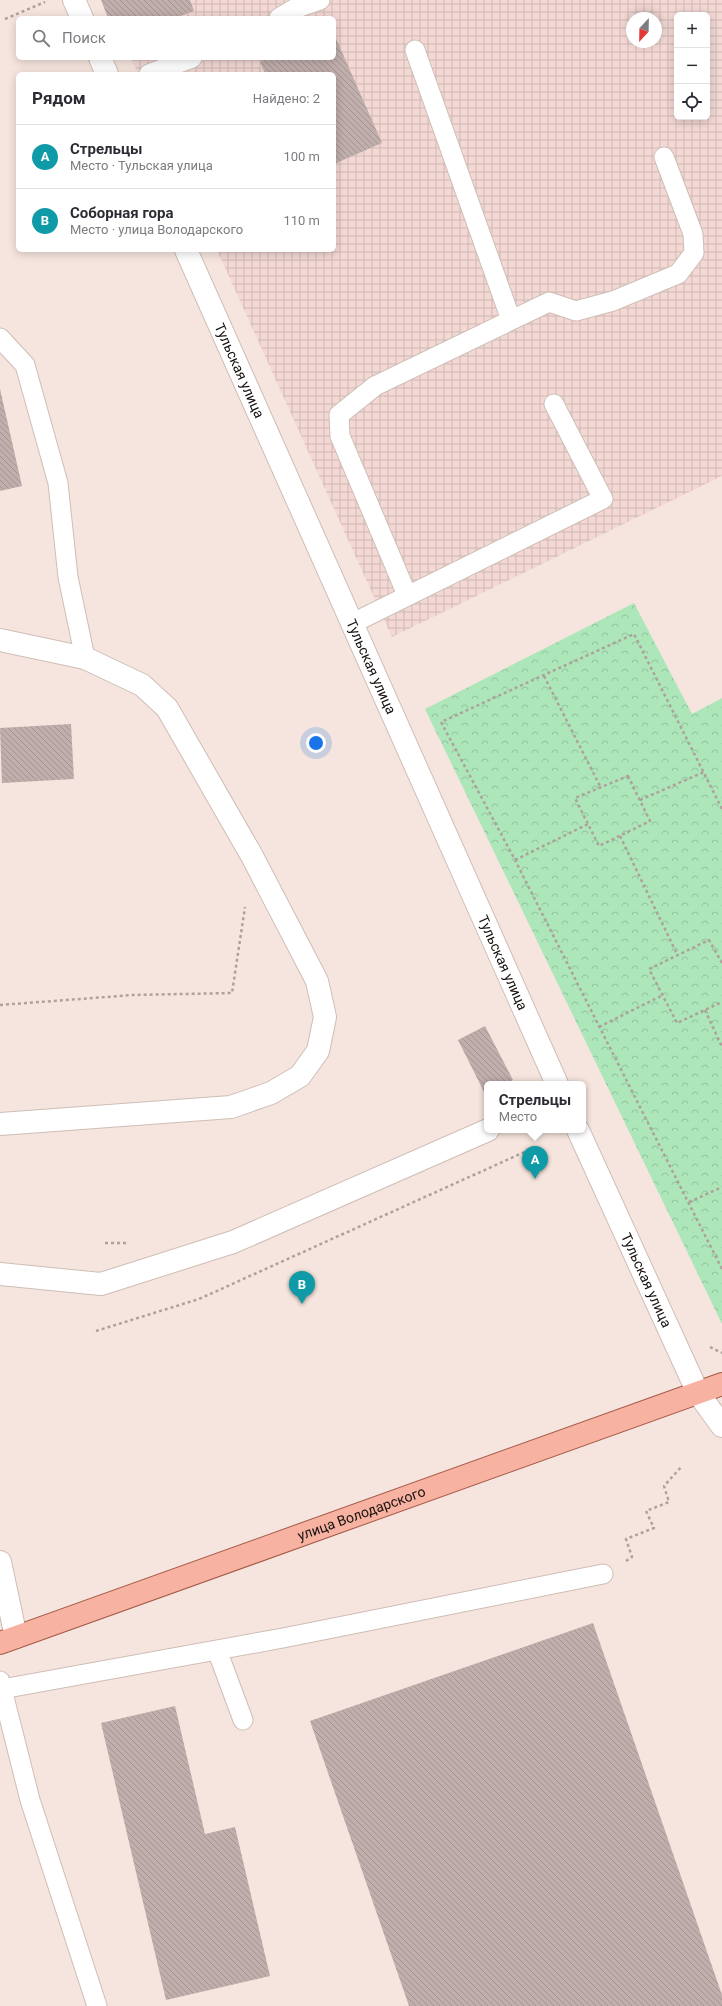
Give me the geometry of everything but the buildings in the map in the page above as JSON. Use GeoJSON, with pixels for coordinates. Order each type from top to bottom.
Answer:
{"type":"FeatureCollection","features":[{"type":"Feature","properties":{"kind":"main road","name":"улица Володарского"},"geometry":{"type":"LineString","coordinates":[[8,1640],[722,1384]]}},
{"type":"Feature","properties":{"kind":"street"},"geometry":{"type":"LineString","coordinates":[[74,0],[81,16]]}},
{"type":"Feature","properties":{"kind":"street"},"geometry":{"type":"LineString","coordinates":[[101,60],[106,72]]}},
{"type":"Feature","properties":{"kind":"street","name":"Тульская улица"},"geometry":{"type":"LineString","coordinates":[[187,252],[556,1081]]}},
{"type":"Feature","properties":{"kind":"street"},"geometry":{"type":"LineString","coordinates":[[0,640],[85,658],[142,685],[167,708],[252,856],[317,981],[325,1017],[318,1051],[300,1076],[271,1093],[231,1107],[0,1124]]}},
{"type":"Feature","properties":{"kind":"street"},"geometry":{"type":"LineString","coordinates":[[0,1274],[101,1284],[233,1242],[484,1132]]}},
{"type":"Feature","properties":{"kind":"street","name":"Тульская улица"},"geometry":{"type":"LineString","coordinates":[[579,1133],[698,1393],[722,1426]]}},
{"type":"Feature","properties":{"kind":"street"},"geometry":{"type":"LineString","coordinates":[[0,1562],[8,1640]]}},
{"type":"Feature","properties":{"kind":"lane"},"geometry":{"type":"LineString","coordinates":[[282,16],[294,9],[320,0]]}},
{"type":"Feature","properties":{"kind":"lane"},"geometry":{"type":"LineString","coordinates":[[416,50],[511,320]]}},
{"type":"Feature","properties":{"kind":"lane"},"geometry":{"type":"LineString","coordinates":[[154,72],[187,60]]}},
{"type":"Feature","properties":{"kind":"lane"},"geometry":{"type":"LineString","coordinates":[[407,595],[340,436],[339,415],[375,386],[549,302],[576,311],[614,301],[678,274],[694,253],[693,234],[664,157]]}},
{"type":"Feature","properties":{"kind":"lane"},"geometry":{"type":"LineString","coordinates":[[0,338],[25,365],[58,483],[68,577],[85,658]]}},
{"type":"Feature","properties":{"kind":"lane"},"geometry":{"type":"LineString","coordinates":[[353,623],[603,499],[554,404]]}},
{"type":"Feature","properties":{"kind":"lane"},"geometry":{"type":"LineString","coordinates":[[97,2006],[30,1800],[1,1685],[217,1650],[603,1574]]}},
{"type":"Feature","properties":{"kind":"lane"},"geometry":{"type":"LineString","coordinates":[[217,1650],[243,1720]]}},
{"type":"Feature","properties":{"kind":"path"},"geometry":{"type":"LineString","coordinates":[[5,19],[47,1]]}},
{"type":"Feature","properties":{"kind":"path"},"geometry":{"type":"LineString","coordinates":[[722,810],[634,634],[441,722],[515,860],[722,1269]]}},
{"type":"Feature","properties":{"kind":"path"},"geometry":{"type":"LineString","coordinates":[[544,676],[600,786]]}},
{"type":"Feature","properties":{"kind":"path"},"geometry":{"type":"LineString","coordinates":[[640,800],[704,772]]}},
{"type":"Feature","properties":{"kind":"path"},"geometry":{"type":"LineString","coordinates":[[628,776],[640,800],[650,821],[599,846],[575,798],[600,786],[628,776]]}},
{"type":"Feature","properties":{"kind":"path"},"geometry":{"type":"LineString","coordinates":[[515,860],[588,824]]}},
{"type":"Feature","properties":{"kind":"path"},"geometry":{"type":"LineString","coordinates":[[620,836],[677,954]]}},
{"type":"Feature","properties":{"kind":"path"},"geometry":{"type":"LineString","coordinates":[[0,1005],[133,995],[232,993],[246,902]]}},
{"type":"Feature","properties":{"kind":"path"},"geometry":{"type":"LineString","coordinates":[[722,963],[709,940],[677,954],[649,969],[677,1023],[722,1002]]}},
{"type":"Feature","properties":{"kind":"path"},"geometry":{"type":"LineString","coordinates":[[599,1027],[662,996]]}},
{"type":"Feature","properties":{"kind":"path"},"geometry":{"type":"LineString","coordinates":[[705,1010],[722,1047]]}},
{"type":"Feature","properties":{"kind":"path"},"geometry":{"type":"LineString","coordinates":[[96,1331],[199,1300],[529,1150]]}},
{"type":"Feature","properties":{"kind":"path"},"geometry":{"type":"LineString","coordinates":[[689,1202],[722,1187]]}},
{"type":"Feature","properties":{"kind":"path"},"geometry":{"type":"LineString","coordinates":[[603,1574],[632,1557],[626,1539],[654,1528],[646,1511],[669,1502],[664,1486],[682,1466]]}},
{"type":"Feature","properties":{"kind":"shaded area"},"geometry":{"type":"Polygon","coordinates":[[[105,0],[722,0],[722,476],[392,637],[218,252],[336,252],[336,72],[137,72],[132,60],[336,60],[336,16],[112,16],[105,0]]]}},
{"type":"Feature","properties":{"kind":"green space"},"geometry":{"type":"Polygon","coordinates":[[[634,603],[692,714],[722,698],[722,1324],[425,709],[634,603]]]}},
{"type":"Feature","properties":{"kind":"place","name":"Стрельцы"},"geometry":{"type":"Point","coordinates":[535,1179]}},
{"type":"Feature","properties":{"kind":"place","name":"Соборная гора"},"geometry":{"type":"Point","coordinates":[302,1304]}}]}
